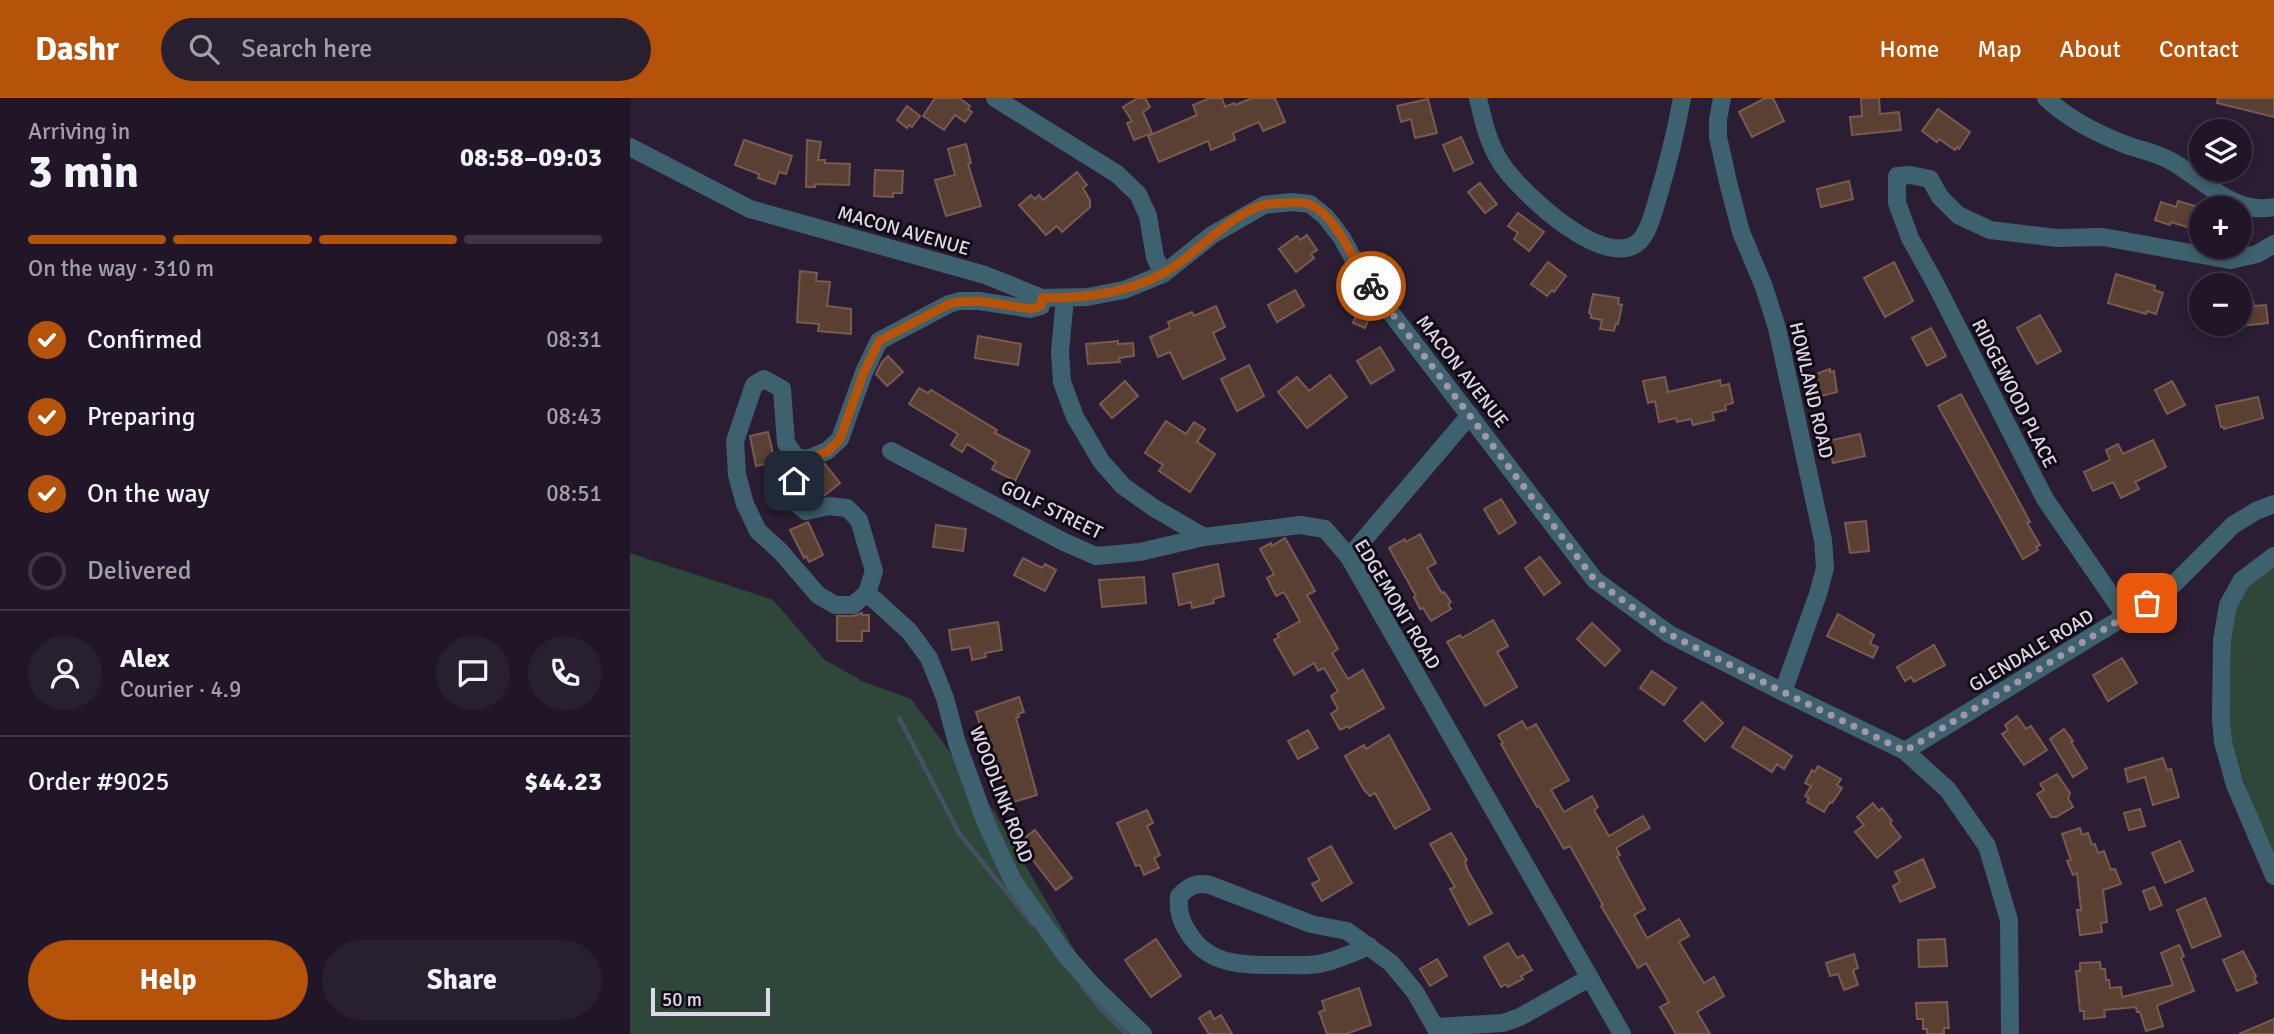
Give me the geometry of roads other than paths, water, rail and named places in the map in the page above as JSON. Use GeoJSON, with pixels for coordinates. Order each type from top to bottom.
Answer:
{"type":"FeatureCollection","features":[{"type":"Feature","properties":{"kind":"street"},"geometry":{"type":"LineString","coordinates":[[995,98],[1118,174],[1138,194],[1148,216],[1155,257],[1163,274]]}},
{"type":"Feature","properties":{"kind":"street"},"geometry":{"type":"LineString","coordinates":[[1478,98],[1492,147],[1514,179],[1559,222],[1599,244],[1622,248],[1633,245],[1642,238],[1652,218],[1682,98]]}},
{"type":"Feature","properties":{"kind":"street","name":"HOWLAND ROAD"},"geometry":{"type":"LineString","coordinates":[[1722,98],[1718,137],[1728,182],[1741,232],[1764,287],[1777,328],[1823,540],[1825,568],[1783,692]]}},
{"type":"Feature","properties":{"kind":"street"},"geometry":{"type":"LineString","coordinates":[[2046,98],[2082,126],[2169,160],[2222,195],[2250,207],[2274,207]]}},
{"type":"Feature","properties":{"kind":"street","name":"MACON AVENUE"},"geometry":{"type":"LineString","coordinates":[[630,147],[750,209],[985,275],[1042,298],[1087,297],[1124,290],[1163,274],[1212,235],[1264,205],[1290,202],[1310,204],[1326,217],[1342,238],[1362,275],[1595,580],[1669,634],[1905,751],[1948,790],[1987,846],[2009,920],[2010,1034]]}},
{"type":"Feature","properties":{"kind":"street","name":"RIDGEWOOD PLACE"},"geometry":{"type":"LineString","coordinates":[[2126,617],[2045,499],[1910,238],[1897,203],[1897,176],[1910,175],[1930,179],[1940,197],[1958,215],[1990,230],[2057,238],[2102,237],[2230,260],[2257,254],[2274,244]]}},
{"type":"Feature","properties":{"kind":"street"},"geometry":{"type":"LineString","coordinates":[[807,459],[794,481],[793,501],[806,511],[829,506],[847,508],[859,520],[874,571],[867,593],[853,605],[835,605],[818,595],[781,552],[758,531],[745,504],[737,475],[735,442],[754,385],[765,379],[782,389],[786,443],[796,457],[807,459],[827,452],[840,439],[864,372],[879,341],[949,304],[979,301],[1031,309],[1041,306],[1042,298]]}},
{"type":"Feature","properties":{"kind":"street"},"geometry":{"type":"LineString","coordinates":[[1065,298],[1060,352],[1062,382],[1076,417],[1101,461],[1123,485],[1154,508],[1204,537]]}},
{"type":"Feature","properties":{"kind":"street"},"geometry":{"type":"LineString","coordinates":[[1349,557],[1470,415]]}},
{"type":"Feature","properties":{"kind":"street","name":"GOLF STREET"},"geometry":{"type":"LineString","coordinates":[[891,451],[1064,542],[1096,556],[1140,552],[1204,537]]}},
{"type":"Feature","properties":{"kind":"street","name":"GLENDALE ROAD"},"geometry":{"type":"LineString","coordinates":[[1905,751],[2168,590],[2233,525],[2274,504]]}},
{"type":"Feature","properties":{"kind":"street","name":"EDGEMONT ROAD"},"geometry":{"type":"LineString","coordinates":[[1204,537],[1300,525],[1325,529],[1349,557],[1622,1034]]}},
{"type":"Feature","properties":{"kind":"street"},"geometry":{"type":"LineString","coordinates":[[2274,556],[2242,580],[2228,605],[2222,640],[2221,720],[2223,742],[2235,785],[2274,876]]}},
{"type":"Feature","properties":{"kind":"street","name":"WOODLINK ROAD"},"geometry":{"type":"LineString","coordinates":[[867,593],[909,631],[929,658],[986,823],[1013,881],[1064,953],[1093,986],[1143,1034]]}},
{"type":"Feature","properties":{"kind":"street"},"geometry":{"type":"LineString","coordinates":[[1369,946],[1317,965],[1235,963],[1217,959],[1194,943],[1178,912],[1179,896],[1187,888],[1199,883],[1210,885],[1311,923],[1347,931],[1369,946],[1391,963],[1415,992],[1437,1030],[1503,1023],[1520,1017],[1589,978]]}},
{"type":"Feature","properties":{"kind":"waterway"},"geometry":{"type":"LineString","coordinates":[[899,718],[959,833],[1033,925]]}},
{"type":"Feature","properties":{"kind":"waterway"},"geometry":{"type":"LineString","coordinates":[[1082,986],[1126,1034]]}}]}
